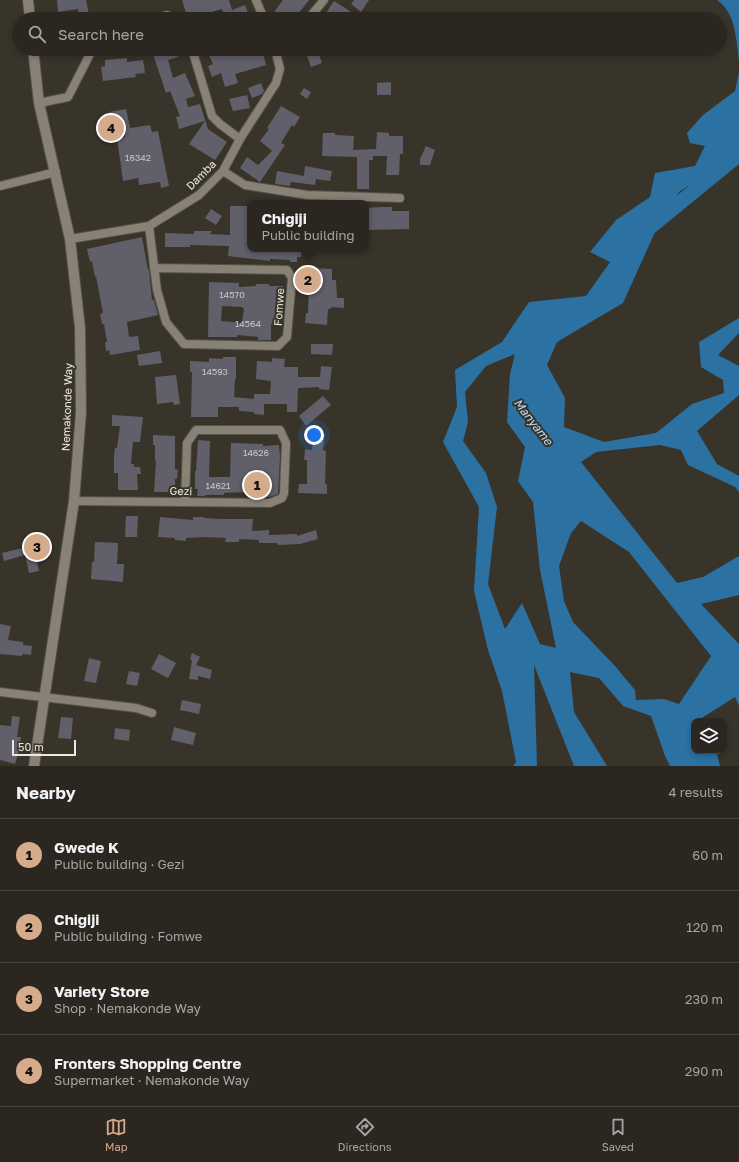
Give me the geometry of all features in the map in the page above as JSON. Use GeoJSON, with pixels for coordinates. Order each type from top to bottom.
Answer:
{"type":"FeatureCollection","features":[{"type":"Feature","properties":{"kind":"street"},"geometry":{"type":"LineString","coordinates":[[28,0],[29,12]]}},
{"type":"Feature","properties":{"kind":"street"},"geometry":{"type":"LineString","coordinates":[[256,0],[261,12]]}},
{"type":"Feature","properties":{"kind":"street"},"geometry":{"type":"LineString","coordinates":[[314,12],[324,0]]}},
{"type":"Feature","properties":{"kind":"street","name":"Nemakonde Way"},"geometry":{"type":"LineString","coordinates":[[34,56],[40,103],[70,239],[80,328],[81,412],[74,500],[34,766]]}},
{"type":"Feature","properties":{"kind":"street"},"geometry":{"type":"LineString","coordinates":[[40,103],[68,97],[89,56]]}},
{"type":"Feature","properties":{"kind":"street"},"geometry":{"type":"LineString","coordinates":[[194,56],[212,116],[240,139]]}},
{"type":"Feature","properties":{"kind":"street","name":"Damba"},"geometry":{"type":"LineString","coordinates":[[70,239],[149,226],[199,195],[223,171],[240,139],[276,83],[280,68],[276,56]]}},
{"type":"Feature","properties":{"kind":"street"},"geometry":{"type":"LineString","coordinates":[[223,171],[246,185],[307,195],[400,198]]}},
{"type":"Feature","properties":{"kind":"street"},"geometry":{"type":"LineString","coordinates":[[0,186],[56,172]]}},
{"type":"Feature","properties":{"kind":"street","name":"Fomwe"},"geometry":{"type":"LineString","coordinates":[[149,226],[156,290],[166,322],[184,344],[278,346],[287,337],[292,278],[287,270],[154,268]]}},
{"type":"Feature","properties":{"kind":"street","name":"Gezi"},"geometry":{"type":"LineString","coordinates":[[74,500],[185,502],[270,503],[282,498],[284,493],[286,443],[280,430],[196,430],[187,443],[185,502]]}},
{"type":"Feature","properties":{"kind":"street"},"geometry":{"type":"LineString","coordinates":[[0,692],[45,696],[136,708],[152,713]]}},
{"type":"Feature","properties":{"kind":"water"},"geometry":{"type":"Polygon","coordinates":[[[717,0],[739,0],[739,60],[736,35],[732,19],[723,5],[717,0]]]}},
{"type":"Feature","properties":{"kind":"water"},"geometry":{"type":"Polygon","coordinates":[[[739,72],[739,153],[679,192],[656,230],[623,303],[557,342],[547,365],[565,398],[564,427],[604,442],[656,433],[692,404],[724,393],[723,380],[701,367],[699,342],[739,318],[739,333],[718,355],[739,366],[739,395],[697,431],[717,464],[739,476],[739,492],[735,487],[688,465],[681,450],[660,445],[596,452],[581,462],[677,583],[703,577],[739,556],[739,595],[701,604],[739,644],[739,706],[735,697],[702,718],[691,718],[691,754],[717,754],[720,766],[670,766],[651,716],[623,706],[599,678],[570,672],[574,712],[607,766],[574,766],[534,665],[537,766],[513,766],[516,762],[502,691],[488,650],[474,591],[479,507],[443,442],[457,407],[455,370],[502,342],[529,302],[586,296],[610,262],[590,252],[616,220],[650,197],[655,173],[695,166],[705,146],[690,143],[687,133],[703,115],[735,91],[739,72]],[[515,354],[486,366],[465,392],[468,422],[463,441],[486,473],[497,507],[488,584],[505,629],[522,603],[540,644],[556,648],[540,570],[533,502],[518,481],[525,447],[507,422],[510,374],[515,354]],[[581,521],[571,533],[559,566],[564,601],[573,622],[615,666],[635,690],[636,700],[664,699],[679,704],[711,656],[629,552],[581,521]]]}},
{"type":"Feature","properties":{"kind":"building"},"geometry":{"type":"Polygon","coordinates":[[[57,0],[86,0],[89,12],[78,12],[78,9],[58,12],[57,0]]]}},
{"type":"Feature","properties":{"kind":"building"},"geometry":{"type":"Polygon","coordinates":[[[182,0],[229,0],[232,10],[245,5],[248,12],[223,12],[222,9],[212,12],[186,12],[182,0]]]}},
{"type":"Feature","properties":{"kind":"building"},"geometry":{"type":"Polygon","coordinates":[[[283,0],[309,0],[300,12],[274,12],[283,0]]]}},
{"type":"Feature","properties":{"kind":"building"},"geometry":{"type":"Polygon","coordinates":[[[354,0],[369,0],[361,12],[351,4],[354,0]]]}},
{"type":"Feature","properties":{"kind":"building"},"geometry":{"type":"Polygon","coordinates":[[[334,1],[351,12],[327,12],[334,1]]]}},
{"type":"Feature","properties":{"kind":"building"},"geometry":{"type":"Polygon","coordinates":[[[154,56],[178,56],[168,60],[173,78],[185,73],[195,96],[186,99],[188,107],[200,104],[208,129],[227,142],[215,160],[189,144],[205,121],[179,129],[176,117],[180,116],[170,91],[166,93],[154,56]]]}},
{"type":"Feature","properties":{"kind":"building"},"geometry":{"type":"Polygon","coordinates":[[[209,56],[264,56],[266,65],[235,74],[238,83],[225,87],[221,73],[212,77],[208,66],[213,64],[209,56]]]}},
{"type":"Feature","properties":{"kind":"building"},"geometry":{"type":"Polygon","coordinates":[[[307,56],[320,56],[322,63],[311,67],[307,56]]]}},
{"type":"Feature","properties":{"kind":"building"},"geometry":{"type":"Polygon","coordinates":[[[127,58],[127,62],[143,60],[145,73],[135,74],[136,77],[103,81],[101,67],[105,66],[105,60],[127,58]]]}},
{"type":"Feature","properties":{"kind":"building"},"geometry":{"type":"Polygon","coordinates":[[[391,82],[391,95],[377,95],[377,83],[391,82]]]}},
{"type":"Feature","properties":{"kind":"building"},"geometry":{"type":"Polygon","coordinates":[[[261,83],[264,91],[262,94],[252,98],[248,88],[261,83]]]}},
{"type":"Feature","properties":{"kind":"building"},"geometry":{"type":"Polygon","coordinates":[[[304,88],[311,92],[307,99],[300,94],[304,88]]]}},
{"type":"Feature","properties":{"kind":"building"},"geometry":{"type":"Polygon","coordinates":[[[247,95],[250,108],[233,111],[229,99],[247,95]]]}},
{"type":"Feature","properties":{"kind":"building"},"geometry":{"type":"Polygon","coordinates":[[[281,106],[300,117],[294,127],[292,125],[281,143],[285,145],[260,182],[240,168],[247,157],[258,165],[272,151],[260,141],[269,129],[267,128],[281,106]]]}},
{"type":"Feature","properties":{"kind":"building"},"geometry":{"type":"Polygon","coordinates":[[[126,109],[130,128],[150,125],[152,132],[158,131],[169,186],[161,188],[160,182],[139,185],[138,178],[123,181],[117,138],[125,137],[122,119],[111,121],[109,112],[126,109]]]}},
{"type":"Feature","properties":{"kind":"building"},"geometry":{"type":"Polygon","coordinates":[[[377,132],[389,133],[389,136],[403,136],[403,154],[400,154],[399,175],[386,175],[387,156],[373,156],[373,160],[369,160],[369,189],[357,189],[357,157],[322,156],[323,133],[354,136],[353,150],[376,149],[377,132]]]}},
{"type":"Feature","properties":{"kind":"building"},"geometry":{"type":"Polygon","coordinates":[[[426,146],[435,150],[430,165],[420,165],[420,159],[426,146]]]}},
{"type":"Feature","properties":{"kind":"building"},"geometry":{"type":"Polygon","coordinates":[[[305,166],[332,171],[330,181],[316,179],[315,185],[291,182],[290,186],[275,184],[277,171],[304,176],[305,166]]]}},
{"type":"Feature","properties":{"kind":"building"},"geometry":{"type":"Polygon","coordinates":[[[230,206],[247,206],[247,252],[302,252],[301,257],[297,257],[297,262],[290,262],[290,260],[270,259],[270,261],[228,256],[229,246],[190,245],[190,247],[165,247],[165,233],[194,234],[194,231],[212,231],[210,234],[230,235],[230,206]]]}},
{"type":"Feature","properties":{"kind":"building"},"geometry":{"type":"Polygon","coordinates":[[[392,207],[392,211],[409,211],[409,229],[369,230],[369,208],[392,207]]]}},
{"type":"Feature","properties":{"kind":"building"},"geometry":{"type":"Polygon","coordinates":[[[211,209],[222,216],[216,225],[205,218],[211,209]]]}},
{"type":"Feature","properties":{"kind":"building"},"geometry":{"type":"Polygon","coordinates":[[[142,237],[149,270],[152,300],[154,300],[158,315],[127,322],[129,337],[138,336],[140,350],[110,355],[109,350],[106,351],[105,342],[107,342],[104,324],[102,324],[100,314],[103,313],[96,276],[95,277],[92,261],[90,262],[87,249],[142,237]]]}},
{"type":"Feature","properties":{"kind":"building"},"geometry":{"type":"Polygon","coordinates":[[[312,268],[332,269],[332,280],[336,280],[337,298],[344,298],[344,308],[331,307],[331,309],[328,309],[327,325],[305,323],[306,313],[308,313],[309,281],[311,281],[312,268]]]}},
{"type":"Feature","properties":{"kind":"building"},"geometry":{"type":"Polygon","coordinates":[[[209,282],[239,283],[239,287],[256,286],[256,284],[283,286],[284,306],[280,306],[279,325],[271,324],[271,340],[258,340],[258,337],[237,335],[237,337],[208,337],[209,282]],[[222,306],[221,321],[242,323],[244,308],[222,306]]]}},
{"type":"Feature","properties":{"kind":"building"},"geometry":{"type":"Polygon","coordinates":[[[311,344],[333,344],[332,355],[311,354],[311,344]]]}},
{"type":"Feature","properties":{"kind":"building"},"geometry":{"type":"Polygon","coordinates":[[[160,351],[162,363],[139,366],[137,355],[160,351]]]}},
{"type":"Feature","properties":{"kind":"building"},"geometry":{"type":"Polygon","coordinates":[[[223,357],[236,357],[234,397],[254,399],[254,394],[270,394],[271,381],[256,379],[257,361],[272,362],[272,358],[285,359],[284,367],[298,367],[298,377],[320,377],[321,366],[332,367],[329,390],[319,389],[319,387],[298,388],[297,412],[287,412],[287,404],[264,404],[264,415],[254,414],[254,412],[239,411],[239,407],[218,407],[218,417],[191,417],[192,372],[190,372],[190,361],[209,362],[209,358],[223,359],[223,357]]]}},
{"type":"Feature","properties":{"kind":"building"},"geometry":{"type":"Polygon","coordinates":[[[176,375],[180,404],[174,405],[173,402],[157,404],[155,377],[176,375]]]}},
{"type":"Feature","properties":{"kind":"building"},"geometry":{"type":"Polygon","coordinates":[[[323,396],[331,405],[306,426],[299,416],[323,396]]]}},
{"type":"Feature","properties":{"kind":"building"},"geometry":{"type":"Polygon","coordinates":[[[112,415],[143,417],[140,442],[133,442],[131,464],[134,464],[134,467],[140,467],[141,474],[137,474],[138,490],[118,490],[118,473],[114,473],[114,456],[115,448],[117,448],[120,426],[112,426],[112,415]]]}},
{"type":"Feature","properties":{"kind":"building"},"geometry":{"type":"Polygon","coordinates":[[[314,432],[325,434],[323,450],[326,451],[325,484],[327,484],[327,494],[298,493],[299,484],[307,484],[307,460],[304,460],[305,449],[312,450],[314,432]]]}},
{"type":"Feature","properties":{"kind":"building"},"geometry":{"type":"Polygon","coordinates":[[[153,435],[175,436],[175,469],[178,470],[177,479],[175,479],[175,492],[154,492],[156,461],[153,435]]]}},
{"type":"Feature","properties":{"kind":"building"},"geometry":{"type":"Polygon","coordinates":[[[198,440],[210,441],[209,477],[230,477],[231,443],[263,444],[263,446],[279,445],[280,457],[278,494],[269,497],[250,497],[250,492],[197,496],[198,489],[195,489],[195,471],[198,440]]]}},
{"type":"Feature","properties":{"kind":"building"},"geometry":{"type":"Polygon","coordinates":[[[126,516],[138,516],[137,537],[125,537],[126,516]]]}},
{"type":"Feature","properties":{"kind":"building"},"geometry":{"type":"Polygon","coordinates":[[[160,517],[193,520],[193,517],[253,519],[252,531],[269,530],[269,535],[297,534],[297,536],[316,530],[318,539],[300,544],[278,545],[277,543],[259,543],[259,540],[239,539],[239,542],[225,542],[226,538],[204,537],[186,538],[186,541],[175,540],[175,538],[158,537],[160,517]]]}},
{"type":"Feature","properties":{"kind":"building"},"geometry":{"type":"Polygon","coordinates":[[[32,540],[39,571],[29,573],[25,555],[4,561],[2,553],[23,548],[22,543],[32,540]]]}},
{"type":"Feature","properties":{"kind":"building"},"geometry":{"type":"Polygon","coordinates":[[[95,542],[118,543],[117,564],[124,564],[123,582],[91,579],[95,542]]]}},
{"type":"Feature","properties":{"kind":"building"},"geometry":{"type":"Polygon","coordinates":[[[0,624],[11,626],[8,640],[23,642],[23,645],[32,646],[31,655],[22,654],[22,656],[0,654],[0,624]]]}},
{"type":"Feature","properties":{"kind":"building"},"geometry":{"type":"Polygon","coordinates":[[[192,653],[200,657],[196,665],[212,670],[210,679],[198,676],[198,680],[189,679],[192,660],[190,659],[192,653]]]}},
{"type":"Feature","properties":{"kind":"building"},"geometry":{"type":"Polygon","coordinates":[[[159,654],[176,663],[168,678],[151,669],[159,654]]]}},
{"type":"Feature","properties":{"kind":"building"},"geometry":{"type":"Polygon","coordinates":[[[89,658],[101,661],[96,683],[84,681],[89,658]]]}},
{"type":"Feature","properties":{"kind":"building"},"geometry":{"type":"Polygon","coordinates":[[[129,671],[140,673],[137,686],[126,684],[129,671]]]}},
{"type":"Feature","properties":{"kind":"building"},"geometry":{"type":"Polygon","coordinates":[[[182,700],[201,704],[199,714],[180,710],[182,700]]]}},
{"type":"Feature","properties":{"kind":"building"},"geometry":{"type":"Polygon","coordinates":[[[12,716],[20,717],[17,737],[21,737],[20,747],[15,764],[0,760],[0,725],[11,726],[12,716]]]}},
{"type":"Feature","properties":{"kind":"building"},"geometry":{"type":"Polygon","coordinates":[[[61,717],[73,718],[71,739],[58,738],[61,717]]]}},
{"type":"Feature","properties":{"kind":"building"},"geometry":{"type":"Polygon","coordinates":[[[174,727],[196,733],[193,745],[171,740],[174,727]]]}},
{"type":"Feature","properties":{"kind":"building"},"geometry":{"type":"Polygon","coordinates":[[[115,728],[130,730],[129,741],[114,739],[115,728]]]}},
{"type":"Feature","properties":{"kind":"waterway","name":"Manyame"},"geometry":{"type":"LineString","coordinates":[[649,228],[737,156],[739,156]]}},
{"type":"Feature","properties":{"kind":"place","name":"Fronters Shopping Centre"},"geometry":{"type":"Point","coordinates":[111,128]}},
{"type":"Feature","properties":{"kind":"place","name":"Chigiji"},"geometry":{"type":"Point","coordinates":[308,280]}},
{"type":"Feature","properties":{"kind":"place","name":"Gwede K"},"geometry":{"type":"Point","coordinates":[257,485]}},
{"type":"Feature","properties":{"kind":"place","name":"Variety Store"},"geometry":{"type":"Point","coordinates":[37,547]}}]}
